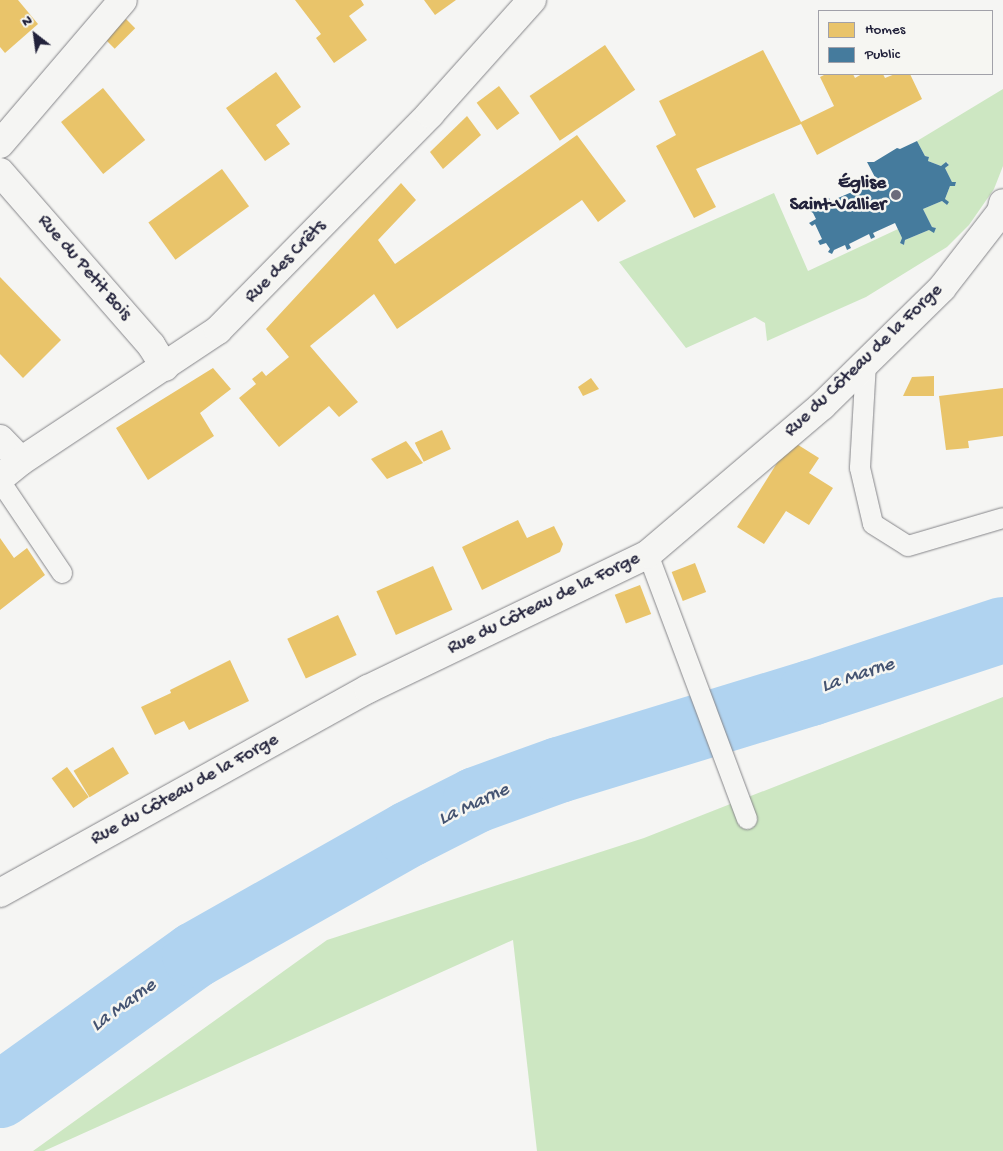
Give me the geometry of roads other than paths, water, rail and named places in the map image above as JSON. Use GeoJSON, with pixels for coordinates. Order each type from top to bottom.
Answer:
{"type":"FeatureCollection","features":[{"type":"Feature","properties":{"kind":"street"},"geometry":{"type":"LineString","coordinates":[[0,144],[123,0]]}},
{"type":"Feature","properties":{"kind":"street","name":"Rue des Crêts"},"geometry":{"type":"LineString","coordinates":[[0,480],[21,461],[218,330],[430,114],[532,0]]}},
{"type":"Feature","properties":{"kind":"street","name":"Rue du Petit Bois"},"geometry":{"type":"LineString","coordinates":[[0,172],[151,345],[165,367]]}},
{"type":"Feature","properties":{"kind":"street","name":"Rue du Côteau de la Forge"},"geometry":{"type":"LineString","coordinates":[[0,893],[368,689],[648,554],[822,406],[942,288],[1001,212],[1003,203]]}},
{"type":"Feature","properties":{"kind":"street"},"geometry":{"type":"LineString","coordinates":[[0,439],[21,461]]}},
{"type":"Feature","properties":{"kind":"lane"},"geometry":{"type":"LineString","coordinates":[[866,363],[860,468],[873,524],[908,546],[1003,518]]}},
{"type":"Feature","properties":{"kind":"lane"},"geometry":{"type":"LineString","coordinates":[[0,480],[62,573]]}},
{"type":"Feature","properties":{"kind":"lane"},"geometry":{"type":"LineString","coordinates":[[648,554],[747,819]]}},
{"type":"Feature","properties":{"kind":"waterway","name":"La Marne"},"geometry":{"type":"LineString","coordinates":[[0,1095],[195,955],[409,834],[476,800],[559,770],[811,693],[1003,630]]}},
{"type":"Feature","properties":{"kind":"place","name":"Église Saint-Vallier"},"geometry":{"type":"Point","coordinates":[896,195]}}]}
